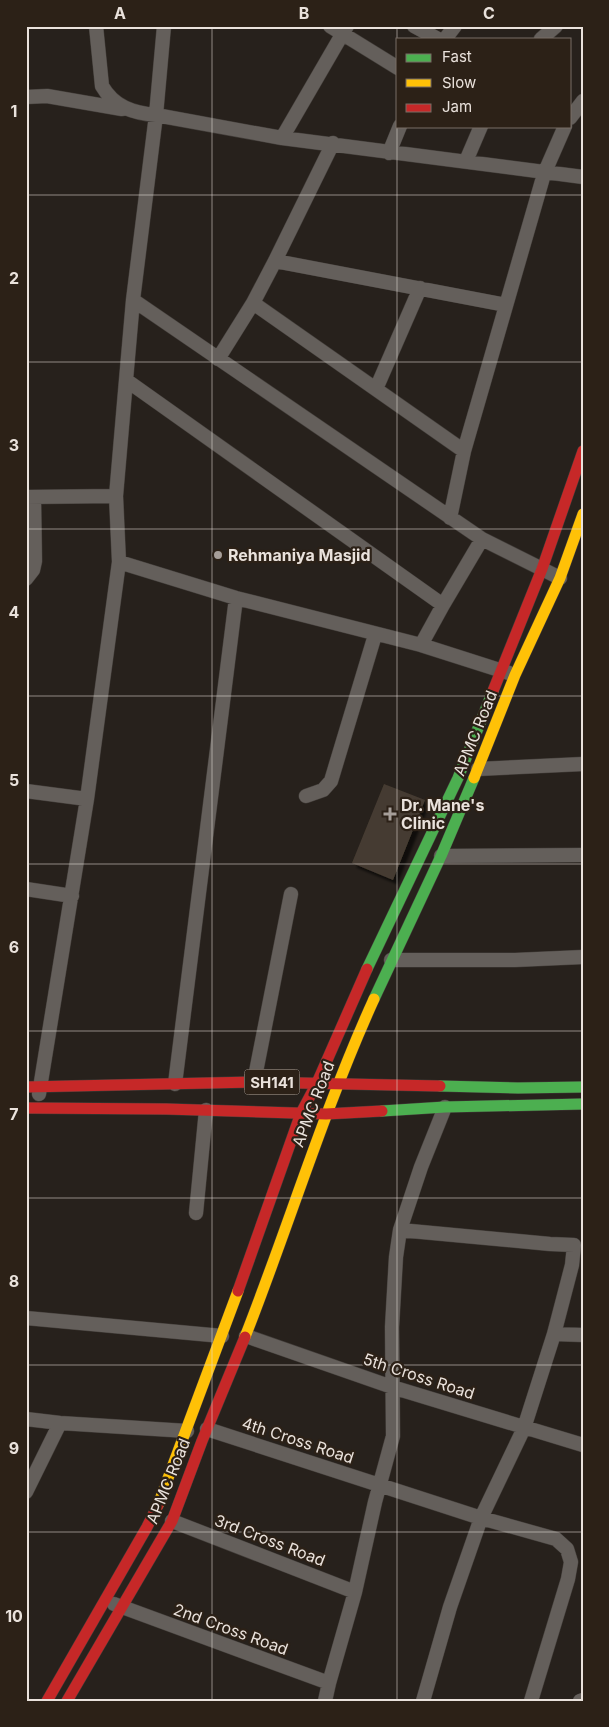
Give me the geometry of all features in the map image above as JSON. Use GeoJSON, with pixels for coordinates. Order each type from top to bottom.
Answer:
{"type":"FeatureCollection","features":[{"type":"Feature","properties":{"kind":"street"},"geometry":{"type":"LineString","coordinates":[[96,26],[102,86],[106,94],[128,110]]}},
{"type":"Feature","properties":{"kind":"street"},"geometry":{"type":"LineString","coordinates":[[164,26],[156,115],[132,300],[116,496],[119,562],[72,896],[33,1087],[32,1108],[206,1110],[196,1213]]}},
{"type":"Feature","properties":{"kind":"street"},"geometry":{"type":"LineString","coordinates":[[330,26],[345,30],[396,67]]}},
{"type":"Feature","properties":{"kind":"street"},"geometry":{"type":"LineString","coordinates":[[414,26],[436,38]]}},
{"type":"Feature","properties":{"kind":"street"},"geometry":{"type":"LineString","coordinates":[[446,38],[455,26]]}},
{"type":"Feature","properties":{"kind":"street"},"geometry":{"type":"LineString","coordinates":[[542,38],[556,26]]}},
{"type":"Feature","properties":{"kind":"street"},"geometry":{"type":"LineString","coordinates":[[282,138],[345,30]]}},
{"type":"Feature","properties":{"kind":"street"},"geometry":{"type":"LineString","coordinates":[[26,97],[47,96],[282,138],[583,177]]}},
{"type":"Feature","properties":{"kind":"street"},"geometry":{"type":"LineString","coordinates":[[572,115],[583,101]]}},
{"type":"Feature","properties":{"kind":"street"},"geometry":{"type":"LineString","coordinates":[[389,153],[399,128]]}},
{"type":"Feature","properties":{"kind":"street"},"geometry":{"type":"LineString","coordinates":[[466,161],[481,128]]}},
{"type":"Feature","properties":{"kind":"street"},"geometry":{"type":"LineString","coordinates":[[450,518],[464,451],[506,305],[546,172],[564,128]]}},
{"type":"Feature","properties":{"kind":"street"},"geometry":{"type":"LineString","coordinates":[[218,359],[253,303],[333,144]]}},
{"type":"Feature","properties":{"kind":"street"},"geometry":{"type":"LineString","coordinates":[[275,261],[506,305]]}},
{"type":"Feature","properties":{"kind":"street"},"geometry":{"type":"LineString","coordinates":[[376,389],[420,288]]}},
{"type":"Feature","properties":{"kind":"street"},"geometry":{"type":"LineString","coordinates":[[132,300],[482,539],[560,578]]}},
{"type":"Feature","properties":{"kind":"street"},"geometry":{"type":"LineString","coordinates":[[253,303],[464,451]]}},
{"type":"Feature","properties":{"kind":"street"},"geometry":{"type":"LineString","coordinates":[[126,380],[443,605]]}},
{"type":"Feature","properties":{"kind":"street","name":"APMC Road"},"geometry":{"type":"LineString","coordinates":[[47,1701],[160,1501],[222,1336],[301,1113],[317,1083],[379,940],[458,778],[500,669],[542,569],[583,451]]}},
{"type":"Feature","properties":{"kind":"street"},"geometry":{"type":"LineString","coordinates":[[26,579],[33,570],[35,561],[30,497],[116,496]]}},
{"type":"Feature","properties":{"kind":"street","name":"APMC Road"},"geometry":{"type":"LineString","coordinates":[[67,1701],[172,1521],[207,1429],[246,1336],[326,1114],[354,1043],[441,856],[515,675],[560,578],[583,514]]}},
{"type":"Feature","properties":{"kind":"street"},"geometry":{"type":"LineString","coordinates":[[421,646],[482,539]]}},
{"type":"Feature","properties":{"kind":"street"},"geometry":{"type":"LineString","coordinates":[[119,562],[236,598],[421,646],[515,675]]}},
{"type":"Feature","properties":{"kind":"street"},"geometry":{"type":"LineString","coordinates":[[175,1084],[236,598]]}},
{"type":"Feature","properties":{"kind":"street"},"geometry":{"type":"LineString","coordinates":[[306,796],[323,790],[331,781],[375,635]]}},
{"type":"Feature","properties":{"kind":"street"},"geometry":{"type":"LineString","coordinates":[[478,769],[583,764]]}},
{"type":"Feature","properties":{"kind":"street"},"geometry":{"type":"LineString","coordinates":[[26,791],[87,799]]}},
{"type":"Feature","properties":{"kind":"street"},"geometry":{"type":"LineString","coordinates":[[441,856],[583,856]]}},
{"type":"Feature","properties":{"kind":"street"},"geometry":{"type":"LineString","coordinates":[[26,889],[72,896]]}},
{"type":"Feature","properties":{"kind":"street"},"geometry":{"type":"LineString","coordinates":[[254,1082],[291,894]]}},
{"type":"Feature","properties":{"kind":"street"},"geometry":{"type":"LineString","coordinates":[[391,960],[515,960],[583,957]]}},
{"type":"Feature","properties":{"kind":"street","name":"SH141"},"geometry":{"type":"LineString","coordinates":[[33,1087],[254,1082],[518,1088],[583,1087]]}},
{"type":"Feature","properties":{"kind":"street","name":"SH141"},"geometry":{"type":"LineString","coordinates":[[206,1110],[326,1114],[444,1107],[583,1104]]}},
{"type":"Feature","properties":{"kind":"street"},"geometry":{"type":"LineString","coordinates":[[325,1701],[355,1592],[379,1485],[393,1436],[392,1327],[396,1257],[400,1230],[444,1107]]}},
{"type":"Feature","properties":{"kind":"street"},"geometry":{"type":"LineString","coordinates":[[400,1230],[578,1245],[554,1334],[524,1428],[481,1518],[450,1606],[423,1701]]}},
{"type":"Feature","properties":{"kind":"street"},"geometry":{"type":"LineString","coordinates":[[26,1318],[222,1336]]}},
{"type":"Feature","properties":{"kind":"street"},"geometry":{"type":"LineString","coordinates":[[554,1334],[583,1335]]}},
{"type":"Feature","properties":{"kind":"street","name":"5th Cross Road"},"geometry":{"type":"LineString","coordinates":[[246,1336],[392,1387],[583,1445]]}},
{"type":"Feature","properties":{"kind":"street"},"geometry":{"type":"LineString","coordinates":[[26,1419],[187,1431]]}},
{"type":"Feature","properties":{"kind":"street"},"geometry":{"type":"LineString","coordinates":[[26,1492],[60,1423]]}},
{"type":"Feature","properties":{"kind":"street","name":"4th Cross Road"},"geometry":{"type":"LineString","coordinates":[[207,1429],[481,1518],[556,1540],[567,1549],[571,1562],[568,1579],[532,1701]]}},
{"type":"Feature","properties":{"kind":"street","name":"3rd Cross Road"},"geometry":{"type":"LineString","coordinates":[[172,1521],[355,1592]]}},
{"type":"Feature","properties":{"kind":"street","name":"2nd Cross Road"},"geometry":{"type":"LineString","coordinates":[[104,1600],[329,1683]]}},
{"type":"Feature","properties":{"kind":"building"},"geometry":{"type":"Polygon","coordinates":[[[384,784],[425,800],[393,880],[352,863],[384,784]]]}},
{"type":"Feature","properties":{"kind":"traffic: fast"},"geometry":{"type":"LineString","coordinates":[[367,969],[458,778],[493,691]]}},
{"type":"Feature","properties":{"kind":"traffic: fast"},"geometry":{"type":"LineString","coordinates":[[374,999],[441,856],[474,778]]}},
{"type":"Feature","properties":{"kind":"traffic: fast"},"geometry":{"type":"LineString","coordinates":[[440,1086],[583,1087]]}},
{"type":"Feature","properties":{"kind":"traffic: fast"},"geometry":{"type":"LineString","coordinates":[[382,1111],[445,1107],[583,1104]]}},
{"type":"Feature","properties":{"kind":"traffic: slow"},"geometry":{"type":"LineString","coordinates":[[474,778],[515,675],[560,578],[583,514]]}},
{"type":"Feature","properties":{"kind":"traffic: slow"},"geometry":{"type":"LineString","coordinates":[[245,1337],[339,1082],[374,999]]}},
{"type":"Feature","properties":{"kind":"traffic: slow"},"geometry":{"type":"LineString","coordinates":[[158,1505],[238,1291]]}},
{"type":"Feature","properties":{"kind":"traffic: jam"},"geometry":{"type":"LineString","coordinates":[[493,691],[542,569],[583,451]]}},
{"type":"Feature","properties":{"kind":"traffic: jam"},"geometry":{"type":"LineString","coordinates":[[238,1291],[301,1113],[317,1083],[367,969]]}},
{"type":"Feature","properties":{"kind":"traffic: jam"},"geometry":{"type":"LineString","coordinates":[[26,1087],[254,1082],[440,1086]]}},
{"type":"Feature","properties":{"kind":"traffic: jam"},"geometry":{"type":"LineString","coordinates":[[26,1108],[166,1109],[326,1114],[382,1111]]}},
{"type":"Feature","properties":{"kind":"traffic: jam"},"geometry":{"type":"LineString","coordinates":[[67,1701],[172,1521],[202,1441],[245,1337]]}},
{"type":"Feature","properties":{"kind":"traffic: jam"},"geometry":{"type":"LineString","coordinates":[[47,1701],[158,1505]]}},
{"type":"Feature","properties":{"kind":"place","name":"Rehmaniya Masjid"},"geometry":{"type":"Point","coordinates":[218,555]}},
{"type":"Feature","properties":{"kind":"place","name":"Dr. Mane's Clinic"},"geometry":{"type":"Point","coordinates":[390,814]}}]}
